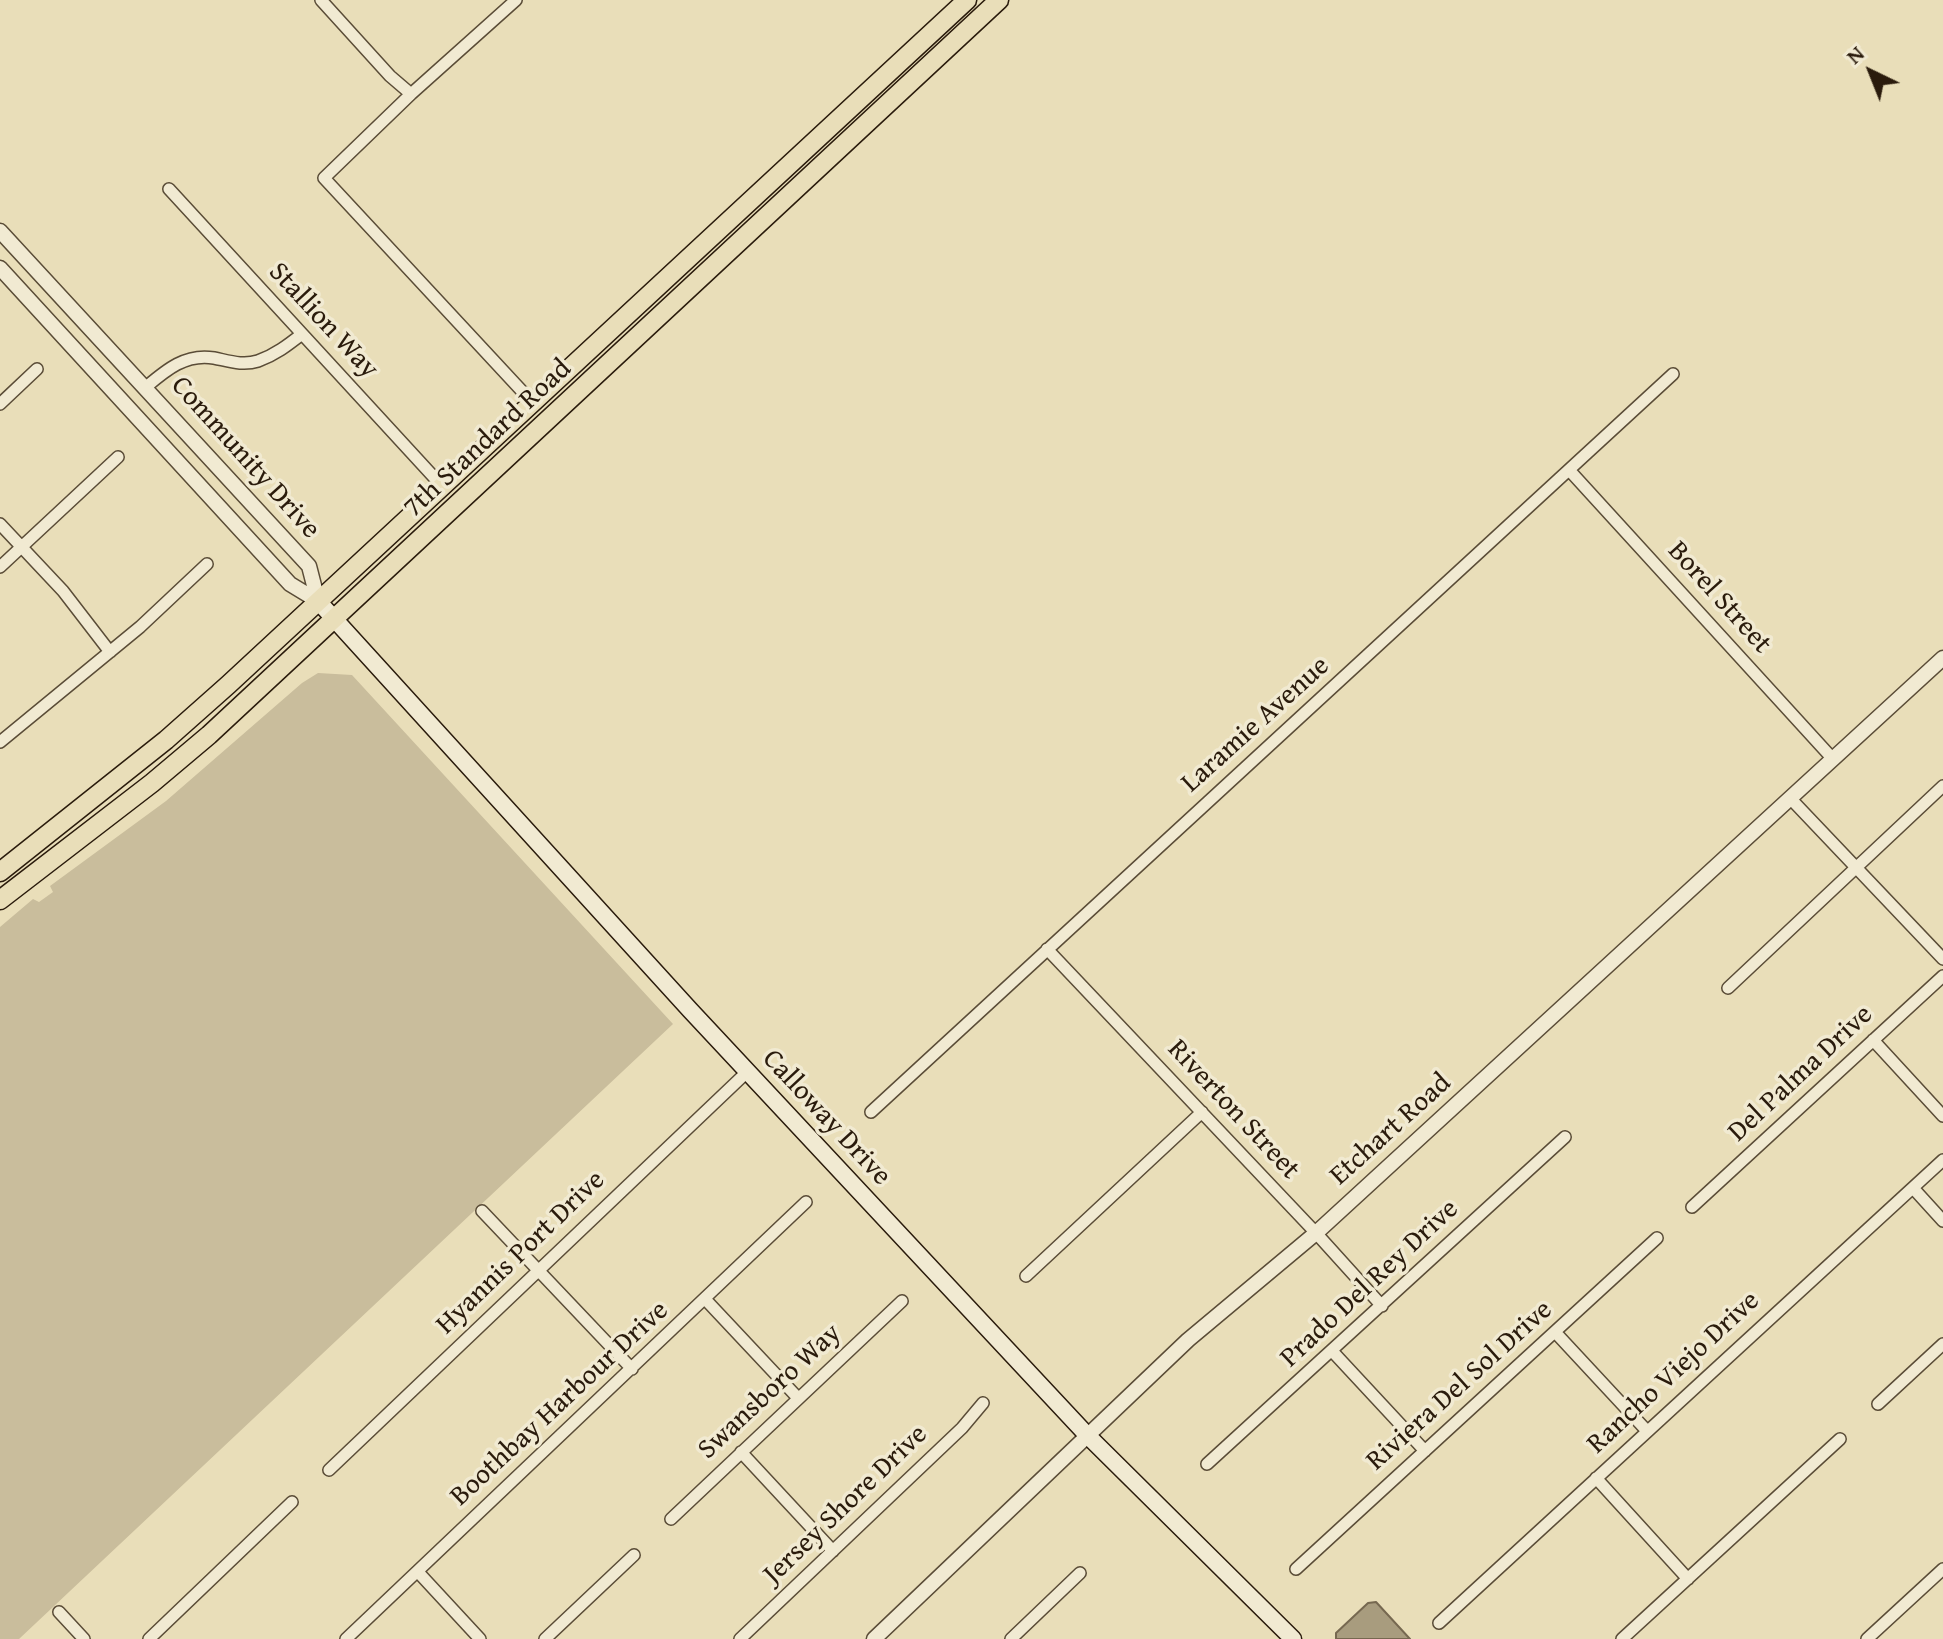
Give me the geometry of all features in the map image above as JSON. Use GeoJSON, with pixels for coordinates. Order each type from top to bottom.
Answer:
{"type":"FeatureCollection","features":[{"type":"Feature","properties":{"kind":"main road","name":"7th Standard Road"},"geometry":{"type":"LineString","coordinates":[[0,872],[166,740],[967,0]]}},
{"type":"Feature","properties":{"kind":"main road","name":"7th Standard Road"},"geometry":{"type":"LineString","coordinates":[[0,900],[188,753],[335,620],[999,0]]}},
{"type":"Feature","properties":{"kind":"main road","name":"Calloway Drive"},"geometry":{"type":"LineString","coordinates":[[318,601],[747,1072],[1087,1435],[1293,1639]]}},
{"type":"Feature","properties":{"kind":"street"},"geometry":{"type":"LineString","coordinates":[[321,0],[390,76],[411,94]]}},
{"type":"Feature","properties":{"kind":"street"},"geometry":{"type":"LineString","coordinates":[[516,0],[411,94],[324,178],[533,403]]}},
{"type":"Feature","properties":{"kind":"street","name":"Stallion Way"},"geometry":{"type":"LineString","coordinates":[[169,189],[442,486]]}},
{"type":"Feature","properties":{"kind":"street","name":"Community Drive"},"geometry":{"type":"LineString","coordinates":[[0,231],[309,566],[318,601]]}},
{"type":"Feature","properties":{"kind":"street","name":"Community Drive"},"geometry":{"type":"LineString","coordinates":[[0,268],[290,584],[318,601]]}},
{"type":"Feature","properties":{"kind":"street"},"geometry":{"type":"LineString","coordinates":[[146,387],[177,362],[210,357],[233,363],[256,362],[280,351],[302,334]]}},
{"type":"Feature","properties":{"kind":"street"},"geometry":{"type":"LineString","coordinates":[[0,404],[37,369]]}},
{"type":"Feature","properties":{"kind":"street","name":"Laramie Avenue"},"geometry":{"type":"LineString","coordinates":[[871,1112],[1673,374]]}},
{"type":"Feature","properties":{"kind":"street"},"geometry":{"type":"LineString","coordinates":[[0,567],[118,457]]}},
{"type":"Feature","properties":{"kind":"street","name":"Borel Street"},"geometry":{"type":"LineString","coordinates":[[1570,471],[1832,758]]}},
{"type":"Feature","properties":{"kind":"street"},"geometry":{"type":"LineString","coordinates":[[0,524],[63,591],[110,652]]}},
{"type":"Feature","properties":{"kind":"street"},"geometry":{"type":"LineString","coordinates":[[0,742],[110,652],[207,564]]}},
{"type":"Feature","properties":{"kind":"street","name":"Etchart Road"},"geometry":{"type":"LineString","coordinates":[[874,1639],[1188,1340],[1316,1233],[1943,658]]}},
{"type":"Feature","properties":{"kind":"street"},"geometry":{"type":"LineString","coordinates":[[1728,988],[1943,786]]}},
{"type":"Feature","properties":{"kind":"street"},"geometry":{"type":"LineString","coordinates":[[1790,798],[1943,959]]}},
{"type":"Feature","properties":{"kind":"street","name":"Riverton Street"},"geometry":{"type":"LineString","coordinates":[[1047,949],[1382,1306]]}},
{"type":"Feature","properties":{"kind":"street","name":"Del Palma Drive"},"geometry":{"type":"LineString","coordinates":[[1692,1207],[1943,976]]}},
{"type":"Feature","properties":{"kind":"street"},"geometry":{"type":"LineString","coordinates":[[1873,1040],[1943,1116]]}},
{"type":"Feature","properties":{"kind":"street","name":"Hyannis Port Drive"},"geometry":{"type":"LineString","coordinates":[[329,1470],[747,1072]]}},
{"type":"Feature","properties":{"kind":"street"},"geometry":{"type":"LineString","coordinates":[[1026,1276],[1202,1112]]}},
{"type":"Feature","properties":{"kind":"street","name":"Prado Del Rey Drive"},"geometry":{"type":"LineString","coordinates":[[1207,1464],[1565,1137]]}},
{"type":"Feature","properties":{"kind":"street","name":"Rancho Viejo Drive"},"geometry":{"type":"LineString","coordinates":[[1439,1623],[1943,1160]]}},
{"type":"Feature","properties":{"kind":"street"},"geometry":{"type":"LineString","coordinates":[[1913,1188],[1943,1221]]}},
{"type":"Feature","properties":{"kind":"street","name":"Boothbay Harbour Drive"},"geometry":{"type":"LineString","coordinates":[[346,1639],[806,1202]]}},
{"type":"Feature","properties":{"kind":"street"},"geometry":{"type":"LineString","coordinates":[[482,1211],[632,1369]]}},
{"type":"Feature","properties":{"kind":"street","name":"Riviera Del Sol Drive"},"geometry":{"type":"LineString","coordinates":[[1296,1569],[1657,1238]]}},
{"type":"Feature","properties":{"kind":"street"},"geometry":{"type":"LineString","coordinates":[[705,1299],[798,1398]]}},
{"type":"Feature","properties":{"kind":"street","name":"Swansboro Way"},"geometry":{"type":"LineString","coordinates":[[671,1519],[902,1301]]}},
{"type":"Feature","properties":{"kind":"street"},"geometry":{"type":"LineString","coordinates":[[1555,1332],[1647,1431]]}},
{"type":"Feature","properties":{"kind":"street"},"geometry":{"type":"LineString","coordinates":[[1878,1404],[1943,1344]]}},
{"type":"Feature","properties":{"kind":"street"},"geometry":{"type":"LineString","coordinates":[[1333,1352],[1425,1451]]}},
{"type":"Feature","properties":{"kind":"street","name":"Jersey Shore Drive"},"geometry":{"type":"LineString","coordinates":[[740,1639],[962,1428],[983,1403]]}},
{"type":"Feature","properties":{"kind":"street"},"geometry":{"type":"LineString","coordinates":[[1622,1639],[1840,1439]]}},
{"type":"Feature","properties":{"kind":"street"},"geometry":{"type":"LineString","coordinates":[[741,1452],[833,1551]]}},
{"type":"Feature","properties":{"kind":"street"},"geometry":{"type":"LineString","coordinates":[[1596,1478],[1688,1579]]}},
{"type":"Feature","properties":{"kind":"street"},"geometry":{"type":"LineString","coordinates":[[149,1639],[292,1502]]}},
{"type":"Feature","properties":{"kind":"street"},"geometry":{"type":"LineString","coordinates":[[545,1639],[634,1555]]}},
{"type":"Feature","properties":{"kind":"street"},"geometry":{"type":"LineString","coordinates":[[1867,1639],[1943,1569]]}},
{"type":"Feature","properties":{"kind":"street"},"geometry":{"type":"LineString","coordinates":[[418,1572],[480,1639]]}},
{"type":"Feature","properties":{"kind":"street"},"geometry":{"type":"LineString","coordinates":[[1011,1639],[1080,1573]]}},
{"type":"Feature","properties":{"kind":"street"},"geometry":{"type":"LineString","coordinates":[[59,1612],[84,1639]]}},
{"type":"Feature","properties":{"kind":"shaded area"},"geometry":{"type":"Polygon","coordinates":[[[318,673],[352,675],[673,1024],[19,1639],[0,1639],[0,927],[33,899],[39,902],[53,892],[50,886],[166,801],[302,683],[318,673]]]}},
{"type":"Feature","properties":{"kind":"shaded area"},"geometry":{"type":"Polygon","coordinates":[[[1376,1602],[1410,1639],[1336,1639],[1336,1633],[1368,1603],[1376,1602]]]}}]}
